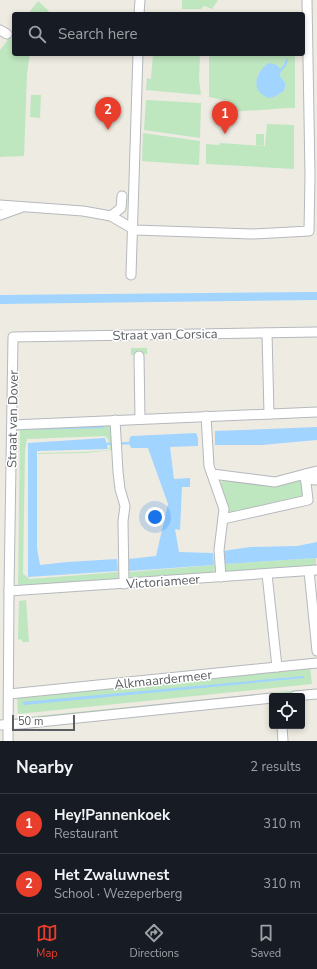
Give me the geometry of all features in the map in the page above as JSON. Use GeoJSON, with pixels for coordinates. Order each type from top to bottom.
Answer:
{"type":"FeatureCollection","features":[{"type":"Feature","properties":{"kind":"street"},"geometry":{"type":"LineString","coordinates":[[139,12],[140,0]]}},
{"type":"Feature","properties":{"kind":"street"},"geometry":{"type":"LineString","coordinates":[[0,205],[83,210],[111,216],[135,230],[245,234],[309,231],[313,193],[307,0]]}},
{"type":"Feature","properties":{"kind":"street"},"geometry":{"type":"LineString","coordinates":[[130,275],[138,56]]}},
{"type":"Feature","properties":{"kind":"street"},"geometry":{"type":"LineString","coordinates":[[111,216],[121,208],[122,196]]}},
{"type":"Feature","properties":{"kind":"street"},"geometry":{"type":"LineString","coordinates":[[0,215],[24,207]]}},
{"type":"Feature","properties":{"kind":"street","name":"Straat van Corsica"},"geometry":{"type":"LineString","coordinates":[[13,337],[317,332]]}},
{"type":"Feature","properties":{"kind":"street"},"geometry":{"type":"LineString","coordinates":[[267,333],[269,414]]}},
{"type":"Feature","properties":{"kind":"street","name":"Straat van Dover"},"geometry":{"type":"LineString","coordinates":[[8,741],[4,725],[8,694],[13,337]]}},
{"type":"Feature","properties":{"kind":"street"},"geometry":{"type":"LineString","coordinates":[[139,356],[140,419]]}},
{"type":"Feature","properties":{"kind":"street"},"geometry":{"type":"LineString","coordinates":[[12,425],[317,412]]}},
{"type":"Feature","properties":{"kind":"street"},"geometry":{"type":"LineString","coordinates":[[206,416],[209,466],[224,509],[219,550],[220,573]]}},
{"type":"Feature","properties":{"kind":"street"},"geometry":{"type":"LineString","coordinates":[[115,420],[120,489],[125,506],[123,521],[124,580]]}},
{"type":"Feature","properties":{"kind":"street"},"geometry":{"type":"LineString","coordinates":[[212,474],[275,482],[305,477],[317,471]]}},
{"type":"Feature","properties":{"kind":"street"},"geometry":{"type":"LineString","coordinates":[[305,477],[317,480]]}},
{"type":"Feature","properties":{"kind":"street"},"geometry":{"type":"LineString","coordinates":[[223,519],[308,500],[305,477]]}},
{"type":"Feature","properties":{"kind":"street"},"geometry":{"type":"LineString","coordinates":[[313,571],[317,651]]}},
{"type":"Feature","properties":{"kind":"street","name":"Victoriameer"},"geometry":{"type":"LineString","coordinates":[[9,591],[220,573],[267,574],[313,571]]}},
{"type":"Feature","properties":{"kind":"street"},"geometry":{"type":"LineString","coordinates":[[267,574],[277,668]]}},
{"type":"Feature","properties":{"kind":"street","name":"Alkmaardermeer"},"geometry":{"type":"LineString","coordinates":[[8,694],[317,663]]}},
{"type":"Feature","properties":{"kind":"street"},"geometry":{"type":"LineString","coordinates":[[305,695],[317,694]]}},
{"type":"Feature","properties":{"kind":"street"},"geometry":{"type":"LineString","coordinates":[[4,725],[269,698]]}},
{"type":"Feature","properties":{"kind":"street"},"geometry":{"type":"LineString","coordinates":[[282,729],[283,741]]}},
{"type":"Feature","properties":{"kind":"green space"},"geometry":{"type":"Polygon","coordinates":[[[182,0],[218,0],[212,9],[204,6],[201,9],[182,9],[182,0]]]}},
{"type":"Feature","properties":{"kind":"green space"},"geometry":{"type":"Polygon","coordinates":[[[38,1],[49,11],[48,12],[30,12],[38,1]]]}},
{"type":"Feature","properties":{"kind":"green space"},"geometry":{"type":"Polygon","coordinates":[[[12,35],[12,56],[30,56],[27,73],[24,156],[0,157],[0,50],[12,35]]]}},
{"type":"Feature","properties":{"kind":"green space"},"geometry":{"type":"Polygon","coordinates":[[[153,56],[200,56],[199,80],[201,95],[146,90],[147,78],[151,79],[153,56]]]}},
{"type":"Feature","properties":{"kind":"green space"},"geometry":{"type":"Polygon","coordinates":[[[209,56],[295,56],[295,108],[230,111],[228,101],[209,97],[209,56]],[[281,70],[258,73],[257,84],[274,97],[284,91],[286,84],[280,76],[281,70]]]}},
{"type":"Feature","properties":{"kind":"green space"},"geometry":{"type":"Polygon","coordinates":[[[31,95],[41,95],[40,118],[30,117],[31,95]]]}},
{"type":"Feature","properties":{"kind":"green space"},"geometry":{"type":"Polygon","coordinates":[[[146,100],[201,103],[200,138],[144,130],[146,100]]]}},
{"type":"Feature","properties":{"kind":"green space"},"geometry":{"type":"Polygon","coordinates":[[[267,124],[294,125],[294,169],[206,164],[206,144],[219,145],[220,143],[265,146],[267,124]]]}},
{"type":"Feature","properties":{"kind":"green space"},"geometry":{"type":"Polygon","coordinates":[[[143,133],[200,141],[199,165],[142,161],[143,133]]]}},
{"type":"Feature","properties":{"kind":"green space"},"geometry":{"type":"Polygon","coordinates":[[[256,134],[264,134],[264,146],[256,145],[256,134]]]}},
{"type":"Feature","properties":{"kind":"green space"},"geometry":{"type":"Polygon","coordinates":[[[131,348],[147,348],[147,354],[131,355],[131,348]]]}},
{"type":"Feature","properties":{"kind":"green space"},"geometry":{"type":"Polygon","coordinates":[[[110,424],[113,428],[113,450],[85,453],[38,454],[109,450],[110,444],[105,436],[27,439],[25,451],[23,574],[30,579],[118,572],[119,579],[18,588],[20,427],[110,424]]]}},
{"type":"Feature","properties":{"kind":"green space"},"geometry":{"type":"Polygon","coordinates":[[[224,479],[299,479],[302,481],[304,496],[301,499],[298,497],[237,511],[235,514],[229,511],[219,486],[224,479]]]}},
{"type":"Feature","properties":{"kind":"green space"},"geometry":{"type":"Polygon","coordinates":[[[316,558],[316,566],[224,572],[224,570],[226,570],[224,564],[316,558]]]}},
{"type":"Feature","properties":{"kind":"green space"},"geometry":{"type":"Polygon","coordinates":[[[215,565],[214,575],[130,581],[129,572],[215,565]]]}},
{"type":"Feature","properties":{"kind":"green space"},"geometry":{"type":"Polygon","coordinates":[[[26,600],[29,642],[22,642],[22,640],[18,639],[19,601],[26,600]]]}},
{"type":"Feature","properties":{"kind":"green space"},"geometry":{"type":"Polygon","coordinates":[[[310,667],[312,684],[18,714],[17,697],[310,667]]]}},
{"type":"Feature","properties":{"kind":"green space"},"geometry":{"type":"Polygon","coordinates":[[[311,689],[312,691],[305,693],[270,693],[311,689]]]}},
{"type":"Feature","properties":{"kind":"green space"},"geometry":{"type":"Polygon","coordinates":[[[269,693],[269,697],[19,721],[16,718],[269,693]]]}},
{"type":"Feature","properties":{"kind":"water"},"geometry":{"type":"Polygon","coordinates":[[[269,63],[277,65],[281,70],[280,76],[286,84],[284,91],[274,97],[268,98],[259,92],[256,84],[260,71],[269,63]]]}},
{"type":"Feature","properties":{"kind":"water"},"geometry":{"type":"Polygon","coordinates":[[[317,292],[317,300],[0,304],[0,295],[317,292]]]}},
{"type":"Feature","properties":{"kind":"water"},"geometry":{"type":"Polygon","coordinates":[[[105,426],[103,428],[27,430],[105,426]]]}},
{"type":"Feature","properties":{"kind":"water"},"geometry":{"type":"Polygon","coordinates":[[[317,427],[317,440],[262,445],[215,445],[215,431],[317,427]]]}},
{"type":"Feature","properties":{"kind":"water"},"geometry":{"type":"Polygon","coordinates":[[[196,433],[198,438],[198,446],[170,447],[174,479],[190,478],[190,487],[182,487],[180,530],[175,529],[179,552],[213,553],[214,565],[129,571],[128,559],[156,556],[168,504],[148,448],[131,448],[129,442],[130,437],[196,433]]]}},
{"type":"Feature","properties":{"kind":"water"},"geometry":{"type":"Polygon","coordinates":[[[105,438],[108,449],[37,451],[37,548],[40,565],[117,559],[118,571],[28,577],[28,443],[105,438]]]}},
{"type":"Feature","properties":{"kind":"water"},"geometry":{"type":"Polygon","coordinates":[[[317,542],[317,558],[224,564],[223,551],[250,547],[297,546],[317,542]]]}},
{"type":"Feature","properties":{"kind":"water"},"geometry":{"type":"Polygon","coordinates":[[[304,676],[304,678],[24,705],[22,702],[304,676]]]}},
{"type":"Feature","properties":{"kind":"waterway"},"geometry":{"type":"LineString","coordinates":[[281,70],[287,60]]}},
{"type":"Feature","properties":{"kind":"waterway"},"geometry":{"type":"LineString","coordinates":[[104,444],[133,443]]}},
{"type":"Feature","properties":{"kind":"place","name":"Het Zwaluwnest"},"geometry":{"type":"Point","coordinates":[108,130]}},
{"type":"Feature","properties":{"kind":"place","name":"Hey!Pannenkoek"},"geometry":{"type":"Point","coordinates":[225,134]}}]}
